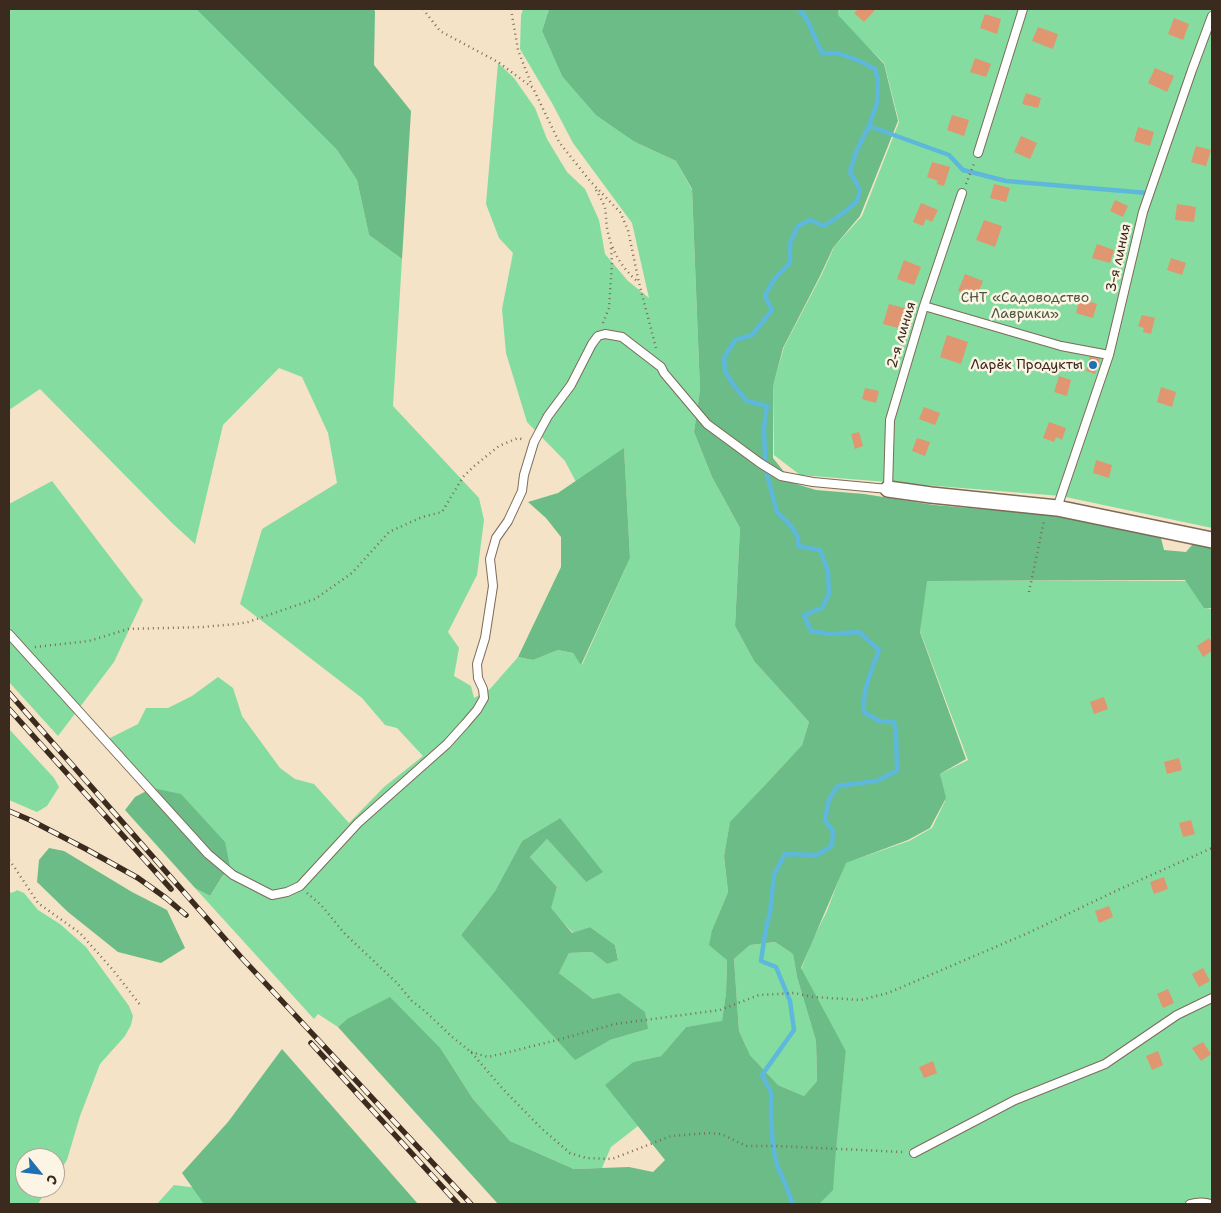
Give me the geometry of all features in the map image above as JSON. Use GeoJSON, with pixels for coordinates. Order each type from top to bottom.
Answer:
{"type":"FeatureCollection","features":[{"type":"Feature","properties":{"kind":"street"},"geometry":{"type":"LineString","coordinates":[[888,489],[1052,507],[1212,540]]}},
{"type":"Feature","properties":{"kind":"lane"},"geometry":{"type":"LineString","coordinates":[[978,153],[1023,9]]}},
{"type":"Feature","properties":{"kind":"lane","name":"3-я линия"},"geometry":{"type":"LineString","coordinates":[[1052,507],[1109,355],[1143,212],[1212,16]]}},
{"type":"Feature","properties":{"kind":"lane","name":"2-я линия"},"geometry":{"type":"LineString","coordinates":[[888,489],[890,420],[924,306],[962,193]]}},
{"type":"Feature","properties":{"kind":"lane"},"geometry":{"type":"LineString","coordinates":[[924,306],[1061,346],[1109,355]]}},
{"type":"Feature","properties":{"kind":"lane"},"geometry":{"type":"LineString","coordinates":[[9,634],[208,854],[233,875],[272,895],[287,892],[300,886],[358,823],[446,744],[478,710],[484,698],[483,689],[478,678],[477,664],[485,638],[493,586],[490,559],[496,538],[508,521],[522,491],[524,475],[534,442],[548,416],[571,385],[598,336],[605,334],[622,337],[661,367],[707,424],[781,476],[813,482],[888,489]]}},
{"type":"Feature","properties":{"kind":"lane"},"geometry":{"type":"LineString","coordinates":[[914,1153],[1015,1100],[1104,1064],[1177,1015],[1212,998]]}},
{"type":"Feature","properties":{"kind":"lane"},"geometry":{"type":"LineString","coordinates":[[1190,1204],[1212,1204]]}},
{"type":"Feature","properties":{"kind":"path"},"geometry":{"type":"LineString","coordinates":[[423,9],[440,30],[498,62],[533,88]]}},
{"type":"Feature","properties":{"kind":"path"},"geometry":{"type":"LineString","coordinates":[[511,9],[518,50],[533,88],[559,142],[594,186],[620,212],[628,230],[639,283],[661,367]]}},
{"type":"Feature","properties":{"kind":"path"},"geometry":{"type":"LineString","coordinates":[[970,176],[972,169]]}},
{"type":"Feature","properties":{"kind":"path"},"geometry":{"type":"LineString","coordinates":[[594,186],[605,208],[612,263],[609,308],[598,336]]}},
{"type":"Feature","properties":{"kind":"path"},"geometry":{"type":"LineString","coordinates":[[610,243],[627,272],[639,283]]}},
{"type":"Feature","properties":{"kind":"path"},"geometry":{"type":"LineString","coordinates":[[21,649],[90,641],[128,629],[203,627],[242,623],[315,599],[352,573],[389,532],[422,517],[442,512],[463,477],[500,446],[518,438],[534,442]]}},
{"type":"Feature","properties":{"kind":"path"},"geometry":{"type":"LineString","coordinates":[[1029,592],[1052,507]]}},
{"type":"Feature","properties":{"kind":"path"},"geometry":{"type":"LineString","coordinates":[[471,1052],[488,1056],[505,1053],[615,1024],[720,1010],[759,995],[794,992],[813,997],[861,1000],[888,993],[1028,934],[1120,889],[1212,848]]}},
{"type":"Feature","properties":{"kind":"path"},"geometry":{"type":"LineString","coordinates":[[9,860],[38,903],[80,933],[113,970],[141,1006]]}},
{"type":"Feature","properties":{"kind":"path"},"geometry":{"type":"LineString","coordinates":[[300,886],[321,905],[345,934],[397,983],[412,1001],[471,1052],[502,1088],[542,1129],[570,1153],[586,1158],[612,1160],[671,1136],[709,1133],[721,1134],[746,1146],[914,1153]]}},
{"type":"Feature","properties":{"kind":"green space"},"geometry":{"type":"Polygon","coordinates":[[[9,9],[196,9],[337,150],[357,180],[369,235],[402,259],[393,406],[479,498],[484,520],[477,575],[448,632],[459,648],[454,676],[471,686],[474,698],[490,689],[518,657],[533,660],[558,650],[573,653],[582,665],[630,558],[624,449],[576,482],[565,461],[527,422],[506,353],[502,309],[513,253],[499,238],[486,204],[498,63],[514,78],[535,108],[547,139],[567,172],[585,189],[599,220],[605,254],[628,281],[649,298],[632,223],[573,143],[520,49],[521,15],[523,9],[549,9],[542,31],[562,76],[635,142],[676,161],[692,190],[700,390],[694,432],[712,477],[740,528],[735,626],[754,661],[809,722],[802,745],[730,823],[724,856],[728,892],[712,930],[727,960],[726,993],[722,1022],[686,1027],[661,1056],[633,1062],[606,1085],[638,1126],[611,1147],[602,1168],[574,1169],[510,1141],[473,1099],[441,1049],[347,1019],[338,1027],[318,1014],[314,1019],[195,888],[210,896],[229,867],[152,788],[108,739],[138,724],[146,708],[168,708],[192,696],[218,677],[233,688],[242,716],[280,768],[295,779],[314,784],[349,823],[384,787],[423,756],[397,728],[385,725],[362,698],[240,604],[262,529],[337,483],[328,433],[302,377],[279,368],[223,425],[195,544],[40,389],[9,410],[9,9]],[[560,818],[522,841],[495,891],[461,935],[602,1044],[648,1029],[593,999],[559,973],[569,953],[592,952],[607,964],[618,959],[615,945],[590,927],[573,933],[550,908],[557,887],[530,857],[547,839],[586,882],[560,818]]]}},
{"type":"Feature","properties":{"kind":"green space"},"geometry":{"type":"Polygon","coordinates":[[[196,9],[373,9],[375,11],[374,65],[411,111],[402,259],[369,235],[357,180],[337,150],[196,9]]]}},
{"type":"Feature","properties":{"kind":"green space"},"geometry":{"type":"Polygon","coordinates":[[[549,9],[839,9],[838,15],[884,64],[898,121],[860,216],[833,248],[783,348],[773,386],[773,458],[793,483],[816,490],[864,494],[934,505],[1052,515],[1161,538],[1164,550],[1186,552],[1193,544],[1212,548],[1212,608],[1204,608],[1185,580],[927,581],[920,632],[966,759],[940,774],[946,798],[930,828],[908,840],[846,863],[801,968],[846,1051],[833,1190],[819,1204],[498,1204],[338,1027],[347,1019],[390,997],[441,1049],[473,1099],[510,1141],[574,1169],[629,1167],[653,1172],[665,1160],[605,1085],[633,1062],[661,1056],[686,1027],[722,1021],[726,993],[727,960],[709,945],[712,930],[728,892],[724,856],[730,822],[802,745],[809,722],[754,661],[735,626],[740,528],[712,477],[694,432],[700,390],[692,189],[676,161],[635,142],[596,115],[562,76],[542,31],[549,9]],[[775,942],[750,945],[734,959],[739,1031],[750,1055],[778,1085],[804,1096],[817,1081],[816,1041],[797,977],[793,954],[775,942]]]}},
{"type":"Feature","properties":{"kind":"green space","name":"СНТ «Садоводство Лаврики»"},"geometry":{"type":"Polygon","coordinates":[[[840,9],[1212,9],[1212,528],[1061,496],[800,475],[774,455],[773,385],[784,347],[834,247],[862,216],[899,122],[884,63],[837,16],[840,9]]]}},
{"type":"Feature","properties":{"kind":"green space"},"geometry":{"type":"Polygon","coordinates":[[[624,448],[630,558],[581,665],[573,653],[558,650],[533,660],[518,657],[561,567],[561,537],[546,518],[528,502],[558,493],[624,448]]]}},
{"type":"Feature","properties":{"kind":"green space"},"geometry":{"type":"Polygon","coordinates":[[[52,481],[143,600],[114,662],[58,736],[9,682],[9,504],[52,481]]]}},
{"type":"Feature","properties":{"kind":"green space"},"geometry":{"type":"Polygon","coordinates":[[[926,581],[1186,581],[1206,608],[1212,609],[1212,1204],[819,1204],[831,1189],[846,1051],[801,970],[812,941],[827,911],[845,863],[909,841],[932,828],[945,801],[940,774],[968,760],[920,631],[926,581]]]}},
{"type":"Feature","properties":{"kind":"green space"},"geometry":{"type":"Polygon","coordinates":[[[9,729],[54,778],[59,787],[47,806],[37,812],[9,800],[9,729]]]}},
{"type":"Feature","properties":{"kind":"green space"},"geometry":{"type":"Polygon","coordinates":[[[152,788],[181,794],[225,842],[230,867],[210,896],[195,888],[125,810],[135,797],[152,788]]]}},
{"type":"Feature","properties":{"kind":"green space"},"geometry":{"type":"Polygon","coordinates":[[[560,818],[603,872],[586,882],[547,839],[530,857],[557,887],[551,908],[572,933],[590,927],[615,945],[618,960],[607,964],[592,952],[569,953],[559,973],[593,999],[619,993],[645,1012],[648,1029],[610,1040],[575,1060],[461,935],[495,891],[522,841],[560,818]]]}},
{"type":"Feature","properties":{"kind":"green space"},"geometry":{"type":"Polygon","coordinates":[[[49,848],[64,851],[132,892],[167,910],[185,948],[161,963],[118,952],[68,912],[37,882],[39,860],[49,848]]]}},
{"type":"Feature","properties":{"kind":"green space"},"geometry":{"type":"Polygon","coordinates":[[[17,890],[24,893],[38,910],[60,924],[86,947],[129,1006],[133,1016],[125,1036],[100,1064],[80,1116],[65,1163],[65,1148],[15,1148],[15,1198],[42,1198],[38,1204],[9,1204],[9,893],[17,890]]]}},
{"type":"Feature","properties":{"kind":"green space"},"geometry":{"type":"Polygon","coordinates":[[[775,942],[793,954],[797,977],[816,1041],[817,1081],[804,1096],[778,1085],[750,1055],[739,1031],[734,959],[750,945],[775,942]]]}},
{"type":"Feature","properties":{"kind":"green space"},"geometry":{"type":"Polygon","coordinates":[[[282,1049],[418,1204],[204,1204],[182,1173],[228,1122],[282,1049]]]}},
{"type":"Feature","properties":{"kind":"green space"},"geometry":{"type":"Polygon","coordinates":[[[174,1185],[206,1189],[222,1204],[157,1204],[174,1185]]]}},
{"type":"Feature","properties":{"kind":"building"},"geometry":{"type":"Polygon","coordinates":[[[858,9],[875,10],[864,22],[854,13],[858,9]]]}},
{"type":"Feature","properties":{"kind":"building"},"geometry":{"type":"Polygon","coordinates":[[[985,14],[1001,19],[997,34],[980,28],[985,14]]]}},
{"type":"Feature","properties":{"kind":"building"},"geometry":{"type":"Polygon","coordinates":[[[1174,18],[1189,24],[1183,40],[1168,34],[1174,18]]]}},
{"type":"Feature","properties":{"kind":"building"},"geometry":{"type":"Polygon","coordinates":[[[1038,27],[1058,34],[1053,49],[1032,41],[1038,27]]]}},
{"type":"Feature","properties":{"kind":"building"},"geometry":{"type":"Polygon","coordinates":[[[975,58],[991,64],[986,77],[970,72],[975,58]]]}},
{"type":"Feature","properties":{"kind":"building"},"geometry":{"type":"Polygon","coordinates":[[[1155,68],[1174,76],[1167,92],[1148,83],[1155,68]]]}},
{"type":"Feature","properties":{"kind":"building"},"geometry":{"type":"Polygon","coordinates":[[[1026,93],[1041,98],[1038,108],[1022,104],[1026,93]]]}},
{"type":"Feature","properties":{"kind":"building"},"geometry":{"type":"Polygon","coordinates":[[[952,115],[969,120],[964,136],[947,130],[952,115]]]}},
{"type":"Feature","properties":{"kind":"building"},"geometry":{"type":"Polygon","coordinates":[[[1138,127],[1154,132],[1150,146],[1134,141],[1138,127]]]}},
{"type":"Feature","properties":{"kind":"building"},"geometry":{"type":"Polygon","coordinates":[[[1021,136],[1037,143],[1030,159],[1014,152],[1021,136]]]}},
{"type":"Feature","properties":{"kind":"building"},"geometry":{"type":"Polygon","coordinates":[[[1196,146],[1211,150],[1206,166],[1191,162],[1196,146]]]}},
{"type":"Feature","properties":{"kind":"building"},"geometry":{"type":"Polygon","coordinates":[[[932,162],[950,167],[944,186],[937,184],[938,181],[927,177],[932,162]]]}},
{"type":"Feature","properties":{"kind":"building"},"geometry":{"type":"Polygon","coordinates":[[[994,184],[1010,188],[1006,202],[990,198],[994,184]]]}},
{"type":"Feature","properties":{"kind":"building"},"geometry":{"type":"Polygon","coordinates":[[[1115,200],[1128,206],[1123,217],[1110,211],[1115,200]]]}},
{"type":"Feature","properties":{"kind":"building"},"geometry":{"type":"Polygon","coordinates":[[[921,203],[938,210],[932,222],[926,219],[923,226],[913,222],[921,203]]]}},
{"type":"Feature","properties":{"kind":"building"},"geometry":{"type":"Polygon","coordinates":[[[1177,204],[1196,207],[1194,222],[1175,220],[1177,204]]]}},
{"type":"Feature","properties":{"kind":"building"},"geometry":{"type":"Polygon","coordinates":[[[984,220],[1002,226],[995,247],[976,240],[984,220]]]}},
{"type":"Feature","properties":{"kind":"building"},"geometry":{"type":"Polygon","coordinates":[[[1097,244],[1114,250],[1110,263],[1092,258],[1097,244]]]}},
{"type":"Feature","properties":{"kind":"building"},"geometry":{"type":"Polygon","coordinates":[[[1171,258],[1186,263],[1182,275],[1167,270],[1171,258]]]}},
{"type":"Feature","properties":{"kind":"building"},"geometry":{"type":"Polygon","coordinates":[[[904,260],[921,267],[914,285],[897,279],[904,260]]]}},
{"type":"Feature","properties":{"kind":"building"},"geometry":{"type":"Polygon","coordinates":[[[965,274],[983,281],[976,298],[958,291],[965,274]]]}},
{"type":"Feature","properties":{"kind":"building"},"geometry":{"type":"Polygon","coordinates":[[[1080,298],[1097,304],[1093,318],[1076,313],[1080,298]]]}},
{"type":"Feature","properties":{"kind":"building"},"geometry":{"type":"Polygon","coordinates":[[[889,304],[908,309],[902,329],[883,324],[889,304]]]}},
{"type":"Feature","properties":{"kind":"building"},"geometry":{"type":"Polygon","coordinates":[[[1142,315],[1155,318],[1151,334],[1143,332],[1144,328],[1138,326],[1142,315]]]}},
{"type":"Feature","properties":{"kind":"building"},"geometry":{"type":"Polygon","coordinates":[[[947,335],[968,342],[961,364],[940,357],[947,335]]]}},
{"type":"Feature","properties":{"kind":"building","name":"Ларёк Продукты"},"geometry":{"type":"Polygon","coordinates":[[[1090,356],[1100,359],[1095,374],[1086,371],[1090,356]]]}},
{"type":"Feature","properties":{"kind":"building"},"geometry":{"type":"Polygon","coordinates":[[[1059,376],[1071,380],[1067,396],[1054,392],[1059,376]]]}},
{"type":"Feature","properties":{"kind":"building"},"geometry":{"type":"Polygon","coordinates":[[[1161,387],[1176,392],[1172,407],[1157,402],[1161,387]]]}},
{"type":"Feature","properties":{"kind":"building"},"geometry":{"type":"Polygon","coordinates":[[[865,388],[879,391],[876,403],[862,399],[865,388]]]}},
{"type":"Feature","properties":{"kind":"building"},"geometry":{"type":"Polygon","coordinates":[[[924,407],[940,413],[935,425],[919,419],[924,407]]]}},
{"type":"Feature","properties":{"kind":"building"},"geometry":{"type":"Polygon","coordinates":[[[1049,422],[1066,428],[1062,440],[1056,437],[1054,442],[1043,438],[1049,422]]]}},
{"type":"Feature","properties":{"kind":"building"},"geometry":{"type":"Polygon","coordinates":[[[859,432],[863,446],[855,449],[851,434],[859,432]]]}},
{"type":"Feature","properties":{"kind":"building"},"geometry":{"type":"Polygon","coordinates":[[[917,438],[930,442],[925,456],[912,451],[917,438]]]}},
{"type":"Feature","properties":{"kind":"building"},"geometry":{"type":"Polygon","coordinates":[[[1096,460],[1112,465],[1109,478],[1093,473],[1096,460]]]}},
{"type":"Feature","properties":{"kind":"building"},"geometry":{"type":"Polygon","coordinates":[[[1209,638],[1212,643],[1212,651],[1203,657],[1197,646],[1209,638]]]}},
{"type":"Feature","properties":{"kind":"building"},"geometry":{"type":"Polygon","coordinates":[[[1104,697],[1108,709],[1094,714],[1090,702],[1104,697]]]}},
{"type":"Feature","properties":{"kind":"building"},"geometry":{"type":"Polygon","coordinates":[[[1179,758],[1182,770],[1167,774],[1164,762],[1179,758]]]}},
{"type":"Feature","properties":{"kind":"building"},"geometry":{"type":"Polygon","coordinates":[[[1191,820],[1195,834],[1183,837],[1179,823],[1191,820]]]}},
{"type":"Feature","properties":{"kind":"building"},"geometry":{"type":"Polygon","coordinates":[[[1164,877],[1168,889],[1154,894],[1150,882],[1164,877]]]}},
{"type":"Feature","properties":{"kind":"building"},"geometry":{"type":"Polygon","coordinates":[[[1109,906],[1113,917],[1099,923],[1095,911],[1109,906]]]}},
{"type":"Feature","properties":{"kind":"building"},"geometry":{"type":"Polygon","coordinates":[[[1203,968],[1210,981],[1199,987],[1192,974],[1203,968]]]}},
{"type":"Feature","properties":{"kind":"building"},"geometry":{"type":"Polygon","coordinates":[[[1168,989],[1174,1003],[1163,1008],[1157,994],[1168,989]]]}},
{"type":"Feature","properties":{"kind":"building"},"geometry":{"type":"Polygon","coordinates":[[[1203,1042],[1211,1054],[1201,1061],[1192,1048],[1203,1042]]]}},
{"type":"Feature","properties":{"kind":"building"},"geometry":{"type":"Polygon","coordinates":[[[1158,1051],[1163,1065],[1152,1070],[1146,1056],[1158,1051]]]}},
{"type":"Feature","properties":{"kind":"building"},"geometry":{"type":"Polygon","coordinates":[[[933,1061],[937,1073],[924,1078],[919,1067],[933,1061]]]}},
{"type":"Feature","properties":{"kind":"waterway"},"geometry":{"type":"LineString","coordinates":[[793,1204],[777,1165],[773,1146],[771,1092],[762,1075],[794,1030],[790,1001],[776,967],[761,961],[770,913],[774,875],[785,854],[817,855],[832,846],[833,831],[825,820],[829,799],[838,786],[876,781],[897,771],[894,722],[879,721],[864,712],[866,688],[879,650],[859,632],[830,634],[811,631],[804,615],[822,608],[829,594],[828,571],[820,550],[798,546],[798,537],[791,526],[777,512],[767,475],[765,459],[764,428],[767,406],[747,401],[734,386],[725,371],[724,358],[735,340],[752,335],[772,310],[765,296],[773,281],[790,262],[790,243],[798,226],[810,220],[824,226],[857,201],[860,190],[850,172],[856,152],[869,126],[877,103],[878,80],[875,69],[838,53],[822,53],[806,18],[799,9]]}},
{"type":"Feature","properties":{"kind":"waterway"},"geometry":{"type":"LineString","coordinates":[[869,126],[949,155],[963,170],[1006,181],[1147,193]]}},
{"type":"Feature","properties":{"kind":"railway"},"geometry":{"type":"LineString","coordinates":[[9,693],[240,956],[471,1204]]}},
{"type":"Feature","properties":{"kind":"railway"},"geometry":{"type":"LineString","coordinates":[[9,709],[171,889]]}},
{"type":"Feature","properties":{"kind":"railway"},"geometry":{"type":"LineString","coordinates":[[9,811],[86,849],[138,878],[186,915]]}},
{"type":"Feature","properties":{"kind":"railway"},"geometry":{"type":"LineString","coordinates":[[311,1043],[458,1204]]}},
{"type":"Feature","properties":{"kind":"place","name":"Ларёк Продукты"},"geometry":{"type":"Point","coordinates":[1093,365]}}]}
